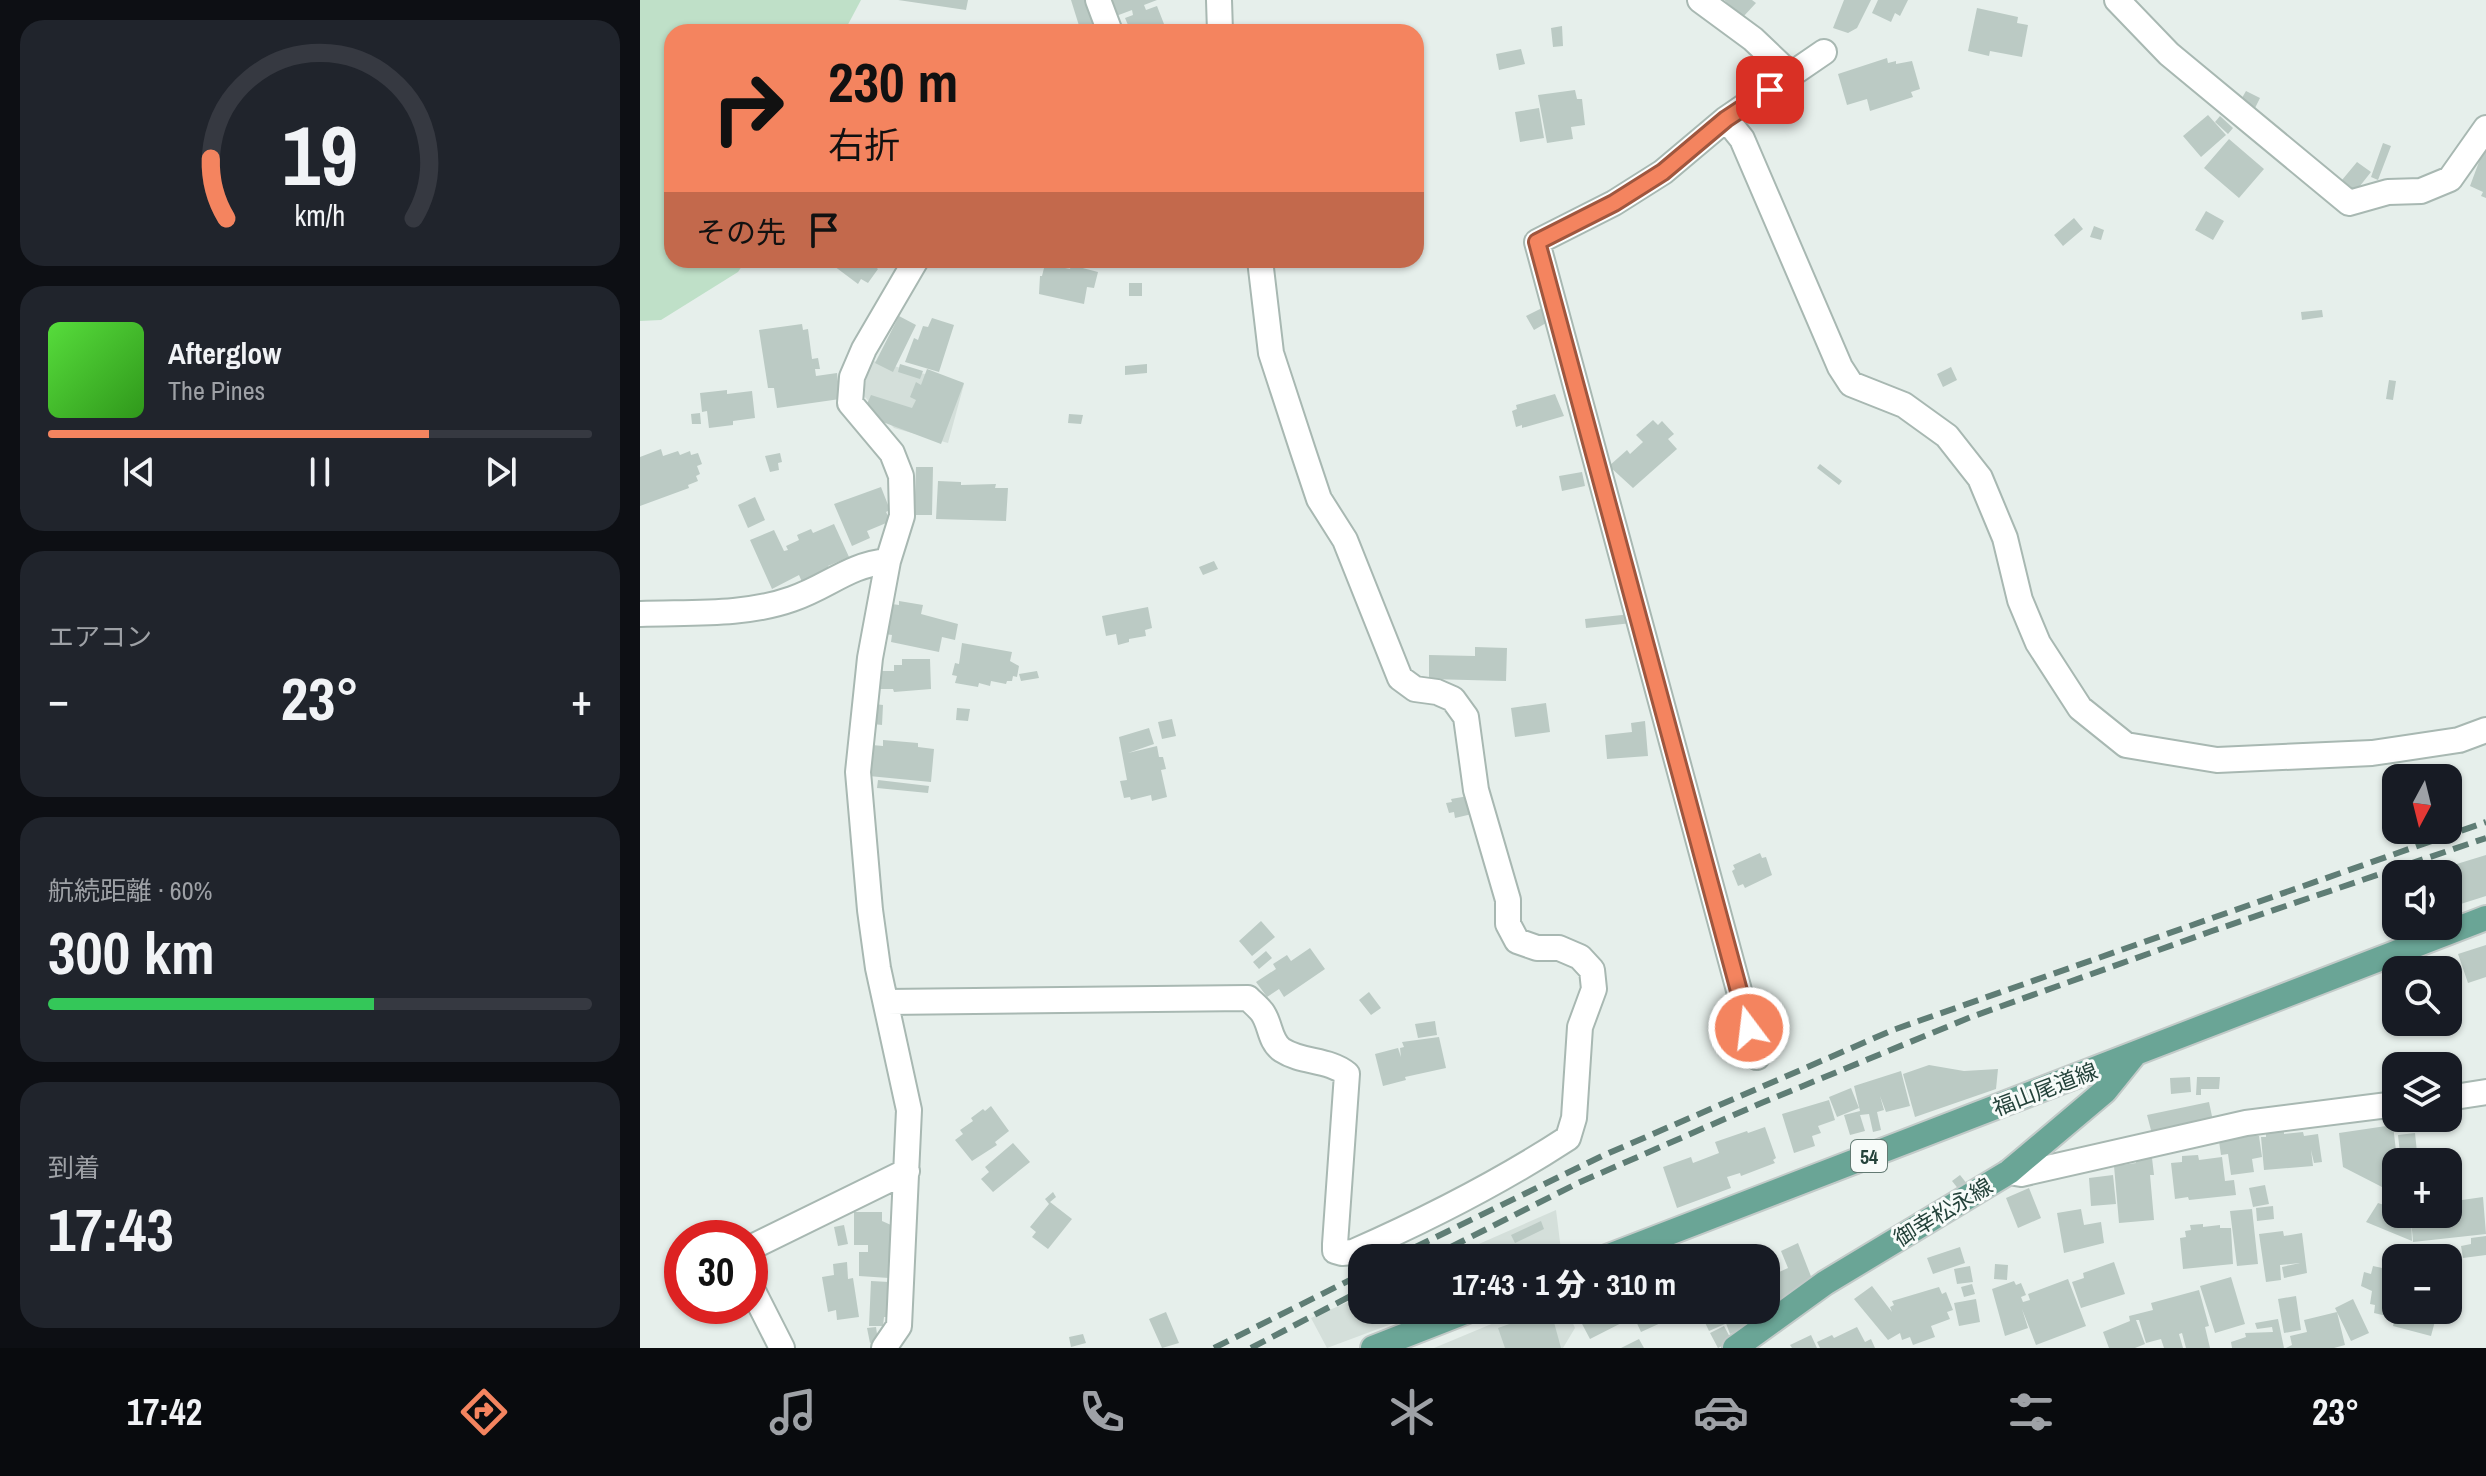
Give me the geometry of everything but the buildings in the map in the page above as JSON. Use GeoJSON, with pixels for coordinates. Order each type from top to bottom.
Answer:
{"type":"FeatureCollection","features":[{"type":"Feature","properties":{"kind":"main road","name":"福山尾道線"},"geometry":{"type":"LineString","coordinates":[[1641,1244],[2486,918]]}},
{"type":"Feature","properties":{"kind":"main road","name":"御幸松永線"},"geometry":{"type":"LineString","coordinates":[[1735,1348],[1825,1283],[2009,1172],[2105,1091],[2134,1055]]}},
{"type":"Feature","properties":{"kind":"main road"},"geometry":{"type":"LineString","coordinates":[[1373,1348],[1434,1324]]}},
{"type":"Feature","properties":{"kind":"street"},"geometry":{"type":"LineString","coordinates":[[1098,0],[1107,24]]}},
{"type":"Feature","properties":{"kind":"street"},"geometry":{"type":"LineString","coordinates":[[1219,0],[1220,24]]}},
{"type":"Feature","properties":{"kind":"street"},"geometry":{"type":"LineString","coordinates":[[1700,0],[1753,39],[1792,76]]}},
{"type":"Feature","properties":{"kind":"street"},"geometry":{"type":"LineString","coordinates":[[2117,0],[2169,54],[2349,203],[2388,192],[2421,191],[2450,179],[2486,128]]}},
{"type":"Feature","properties":{"kind":"street"},"geometry":{"type":"LineString","coordinates":[[1757,1057],[1537,242],[1614,203],[1663,172],[1726,119],[1824,52]]}},
{"type":"Feature","properties":{"kind":"street"},"geometry":{"type":"LineString","coordinates":[[1726,119],[1742,139],[1840,367],[1851,384],[1904,405],[1937,428],[1980,478],[2005,538],[2020,600],[2038,643],[2080,708],[2091,717],[2126,745],[2217,760],[2372,753],[2459,740],[2486,730]]}},
{"type":"Feature","properties":{"kind":"street"},"geometry":{"type":"LineString","coordinates":[[884,1348],[899,1326],[909,1110],[878,968],[858,772],[864,696],[888,561],[902,516],[901,476],[892,453],[850,403],[852,377],[864,349],[911,268]]}},
{"type":"Feature","properties":{"kind":"street"},"geometry":{"type":"LineString","coordinates":[[887,1002],[1248,998],[1262,1012],[1274,1043],[1281,1050],[1295,1057],[1339,1067],[1347,1074],[1335,1244],[1335,1251],[1342,1253],[1353,1252],[1427,1220],[1509,1176],[1568,1138],[1574,1118],[1580,1027],[1594,989],[1592,970],[1580,957],[1559,948],[1537,948],[1517,941],[1508,924],[1508,900],[1476,790],[1466,717],[1453,699],[1437,692],[1415,689],[1400,678],[1345,540],[1319,499],[1274,364],[1261,268]]}},
{"type":"Feature","properties":{"kind":"street"},"geometry":{"type":"LineString","coordinates":[[640,614],[759,609],[795,599],[865,563],[888,561]]}},
{"type":"Feature","properties":{"kind":"street"},"geometry":{"type":"LineString","coordinates":[[2462,1096],[2486,1092]]}},
{"type":"Feature","properties":{"kind":"street"},"geometry":{"type":"LineString","coordinates":[[2009,1172],[2021,1174],[2246,1123],[2382,1106]]}},
{"type":"Feature","properties":{"kind":"street"},"geometry":{"type":"LineString","coordinates":[[768,1239],[907,1171]]}},
{"type":"Feature","properties":{"kind":"street"},"geometry":{"type":"LineString","coordinates":[[768,1320],[782,1348]]}},
{"type":"Feature","properties":{"kind":"shaded area"},"geometry":{"type":"Polygon","coordinates":[[[870,360],[964,384],[948,443],[894,428],[863,395],[870,360]]]}},
{"type":"Feature","properties":{"kind":"shaded area"},"geometry":{"type":"Polygon","coordinates":[[[1556,1210],[1560,1244],[1479,1244],[1556,1210]]]}},
{"type":"Feature","properties":{"kind":"shaded area"},"geometry":{"type":"Polygon","coordinates":[[[1348,1302],[1348,1324],[1391,1324],[1327,1348],[1311,1318],[1348,1302]]]}},
{"type":"Feature","properties":{"kind":"shaded area"},"geometry":{"type":"Polygon","coordinates":[[[1491,1324],[1573,1324],[1575,1328],[1563,1348],[1434,1348],[1491,1324]]]}},
{"type":"Feature","properties":{"kind":"green space"},"geometry":{"type":"Polygon","coordinates":[[[640,0],[861,0],[848,24],[664,24],[664,268],[741,268],[661,320],[640,321],[640,0]]]}},
{"type":"Feature","properties":{"kind":"railway"},"geometry":{"type":"LineString","coordinates":[[1422,1244],[1602,1156],[1893,1030],[2486,822]]}},
{"type":"Feature","properties":{"kind":"railway"},"geometry":{"type":"LineString","coordinates":[[1457,1244],[1578,1183],[1971,1017],[2486,838]]}},
{"type":"Feature","properties":{"kind":"railway"},"geometry":{"type":"LineString","coordinates":[[1214,1348],[1348,1281]]}},
{"type":"Feature","properties":{"kind":"railway"},"geometry":{"type":"LineString","coordinates":[[1251,1348],[1348,1297]]}},
{"type":"Feature","properties":{"kind":"route"},"geometry":{"type":"LineString","coordinates":[[1749,1028],[1537,242],[1614,203],[1663,172],[1726,119],[1770,90]]}}]}
